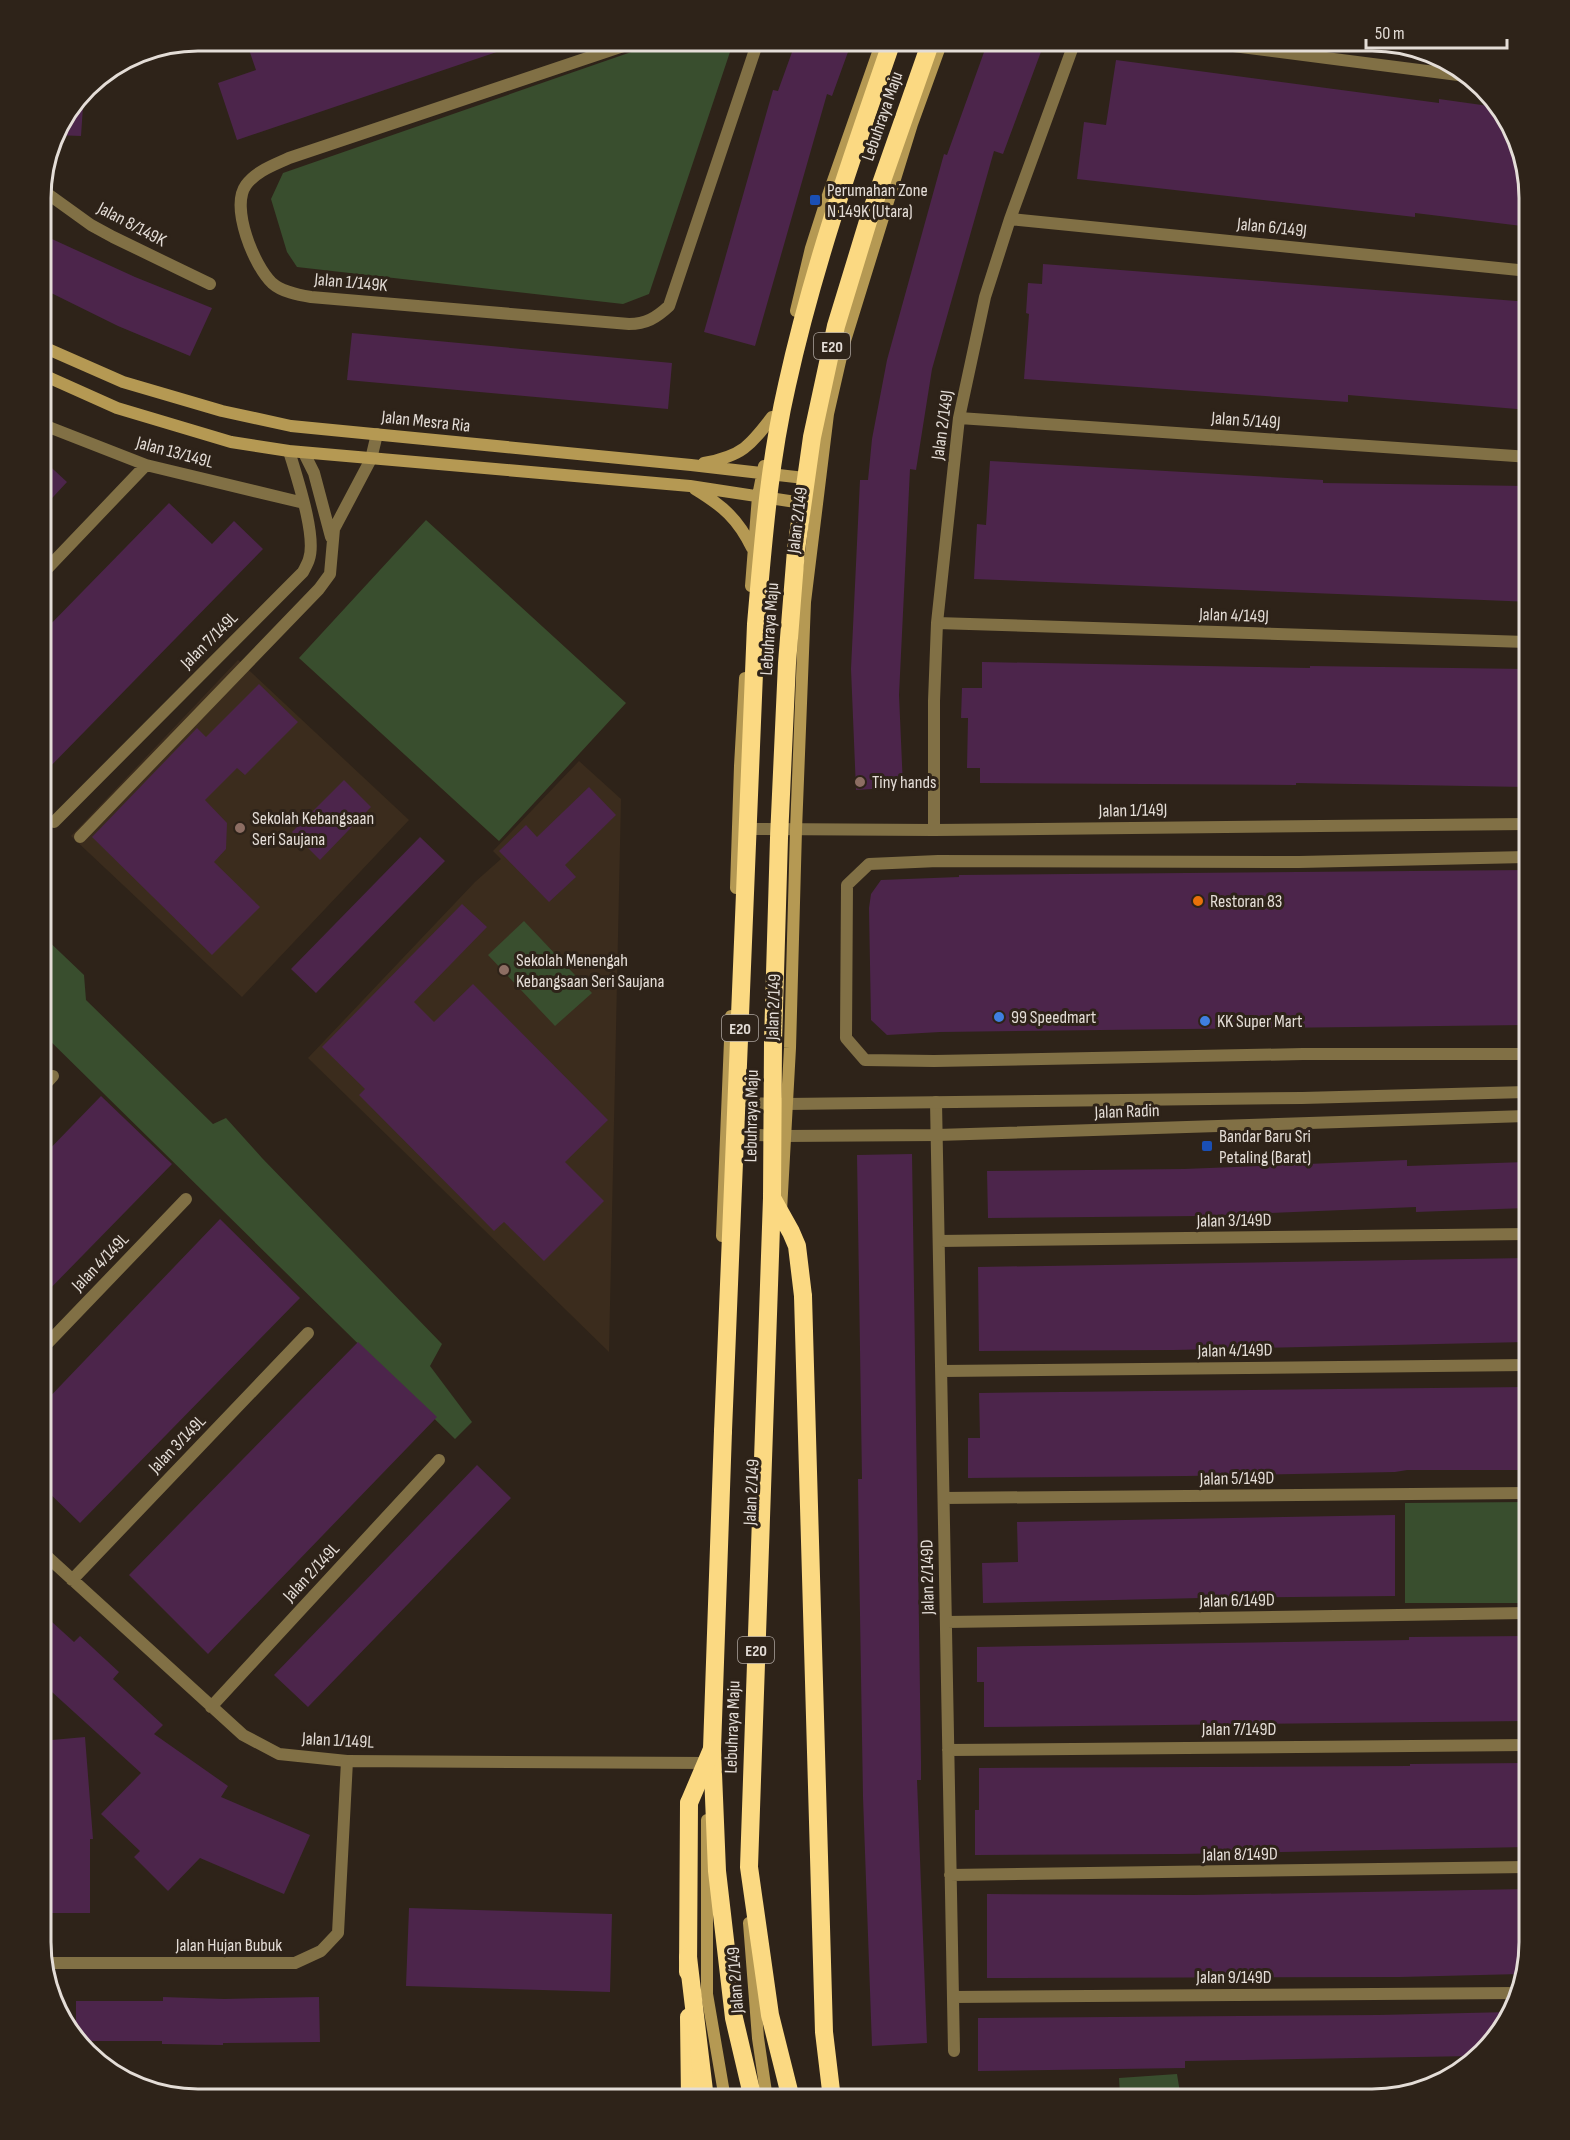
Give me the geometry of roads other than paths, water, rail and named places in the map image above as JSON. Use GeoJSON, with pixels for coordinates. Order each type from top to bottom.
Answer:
{"type":"FeatureCollection","features":[{"type":"Feature","properties":{"kind":"highway","name":"Lebuhraya Maju"},"geometry":{"type":"LineString","coordinates":[[751,2089],[734,2018],[717,1871],[710,1756],[756,624],[767,506],[786,386],[817,266],[889,51]]}},
{"type":"Feature","properties":{"kind":"highway","name":"Lebuhraya Maju"},"geometry":{"type":"LineString","coordinates":[[788,2089],[770,2016],[749,1867],[772,1198],[773,1041],[779,838],[787,663],[798,539],[812,437],[836,326],[869,218],[927,51]]}},
{"type":"Feature","properties":{"kind":"highway"},"geometry":{"type":"LineString","coordinates":[[772,1198],[797,1246],[803,1296],[824,2020],[831,2089]]}},
{"type":"Feature","properties":{"kind":"highway"},"geometry":{"type":"LineString","coordinates":[[690,2089],[689,1803],[710,1756]]}},
{"type":"Feature","properties":{"kind":"highway"},"geometry":{"type":"LineString","coordinates":[[688,1957],[704,2089]]}},
{"type":"Feature","properties":{"kind":"main road","name":"Jalan 2/149"},"geometry":{"type":"LineString","coordinates":[[723,2089],[707,1994],[706,1856],[710,1756],[714,1473],[727,1102],[738,829],[753,549],[758,496],[772,417],[811,248],[879,51]]}},
{"type":"Feature","properties":{"kind":"main road","name":"Jalan 2/149"},"geometry":{"type":"LineString","coordinates":[[766,2089],[758,2038],[749,1925],[750,1742],[769,1516],[784,1136],[790,1048],[805,602],[828,414],[844,344],[912,124],[938,51]]}},
{"type":"Feature","properties":{"kind":"main road","name":"Jalan Mesra Ria"},"geometry":{"type":"LineString","coordinates":[[51,350],[123,382],[222,411],[291,426],[692,465],[820,480]]}},
{"type":"Feature","properties":{"kind":"main road"},"geometry":{"type":"LineString","coordinates":[[51,378],[117,408],[231,442],[304,453],[690,486],[817,505]]}},
{"type":"Feature","properties":{"kind":"main road"},"geometry":{"type":"LineString","coordinates":[[692,465],[725,459],[743,450],[757,437],[772,417]]}},
{"type":"Feature","properties":{"kind":"main road"},"geometry":{"type":"LineString","coordinates":[[690,486],[731,514],[753,549]]}},
{"type":"Feature","properties":{"kind":"street","name":"Jalan 1/149K"},"geometry":{"type":"LineString","coordinates":[[608,51],[289,158],[257,174],[245,186],[240,200],[244,226],[252,252],[262,271],[274,284],[292,293],[311,297],[629,324],[641,324],[657,317],[669,306],[755,51]]}},
{"type":"Feature","properties":{"kind":"street","name":"Jalan 2/149J"},"geometry":{"type":"LineString","coordinates":[[934,830],[934,701],[937,623],[959,418],[985,297],[1010,219],[1071,51]]}},
{"type":"Feature","properties":{"kind":"street"},"geometry":{"type":"LineString","coordinates":[[1272,51],[1451,74]]}},
{"type":"Feature","properties":{"kind":"street","name":"Jalan 8/149K"},"geometry":{"type":"LineString","coordinates":[[51,196],[106,233],[210,284]]}},
{"type":"Feature","properties":{"kind":"street","name":"Jalan 6/149J"},"geometry":{"type":"LineString","coordinates":[[1010,219],[1519,270]]}},
{"type":"Feature","properties":{"kind":"street","name":"Jalan 5/149J"},"geometry":{"type":"LineString","coordinates":[[959,418],[1519,456]]}},
{"type":"Feature","properties":{"kind":"street","name":"Jalan 13/149L"},"geometry":{"type":"LineString","coordinates":[[51,428],[146,465],[304,503]]}},
{"type":"Feature","properties":{"kind":"street"},"geometry":{"type":"LineString","coordinates":[[80,837],[319,589],[330,574],[334,530],[338,519],[371,459],[377,434]]}},
{"type":"Feature","properties":{"kind":"street","name":"Jalan 7/149L"},"geometry":{"type":"LineString","coordinates":[[54,822],[303,572],[310,558],[310,544],[304,503],[289,451]]}},
{"type":"Feature","properties":{"kind":"street"},"geometry":{"type":"LineString","coordinates":[[304,453],[314,473],[333,544]]}},
{"type":"Feature","properties":{"kind":"street"},"geometry":{"type":"LineString","coordinates":[[51,565],[146,465]]}},
{"type":"Feature","properties":{"kind":"street","name":"Jalan 4/149J"},"geometry":{"type":"LineString","coordinates":[[937,623],[1519,642]]}},
{"type":"Feature","properties":{"kind":"street","name":"Jalan 1/149J"},"geometry":{"type":"LineString","coordinates":[[738,829],[934,830],[1519,824]]}},
{"type":"Feature","properties":{"kind":"street"},"geometry":{"type":"LineString","coordinates":[[1519,857],[1299,862],[938,861],[869,864],[847,885],[846,1038],[865,1060],[1303,1054],[1519,1054]]}},
{"type":"Feature","properties":{"kind":"street","name":"Jalan Radin"},"geometry":{"type":"LineString","coordinates":[[727,1102],[786,1104],[1302,1098],[1519,1092]]}},
{"type":"Feature","properties":{"kind":"street","name":"Jalan 2/149D"},"geometry":{"type":"LineString","coordinates":[[936,1102],[954,2051]]}},
{"type":"Feature","properties":{"kind":"street","name":"Jalan Radin"},"geometry":{"type":"LineString","coordinates":[[726,1134],[784,1136],[938,1134],[1519,1116]]}},
{"type":"Feature","properties":{"kind":"street","name":"Jalan 4/149L"},"geometry":{"type":"LineString","coordinates":[[51,1340],[186,1199]]}},
{"type":"Feature","properties":{"kind":"street","name":"Jalan 3/149D"},"geometry":{"type":"LineString","coordinates":[[939,1241],[1519,1234]]}},
{"type":"Feature","properties":{"kind":"street","name":"Jalan 3/149L"},"geometry":{"type":"LineString","coordinates":[[72,1580],[308,1333]]}},
{"type":"Feature","properties":{"kind":"street","name":"Jalan 4/149D"},"geometry":{"type":"LineString","coordinates":[[942,1371],[1519,1365]]}},
{"type":"Feature","properties":{"kind":"street","name":"Jalan 2/149L"},"geometry":{"type":"LineString","coordinates":[[211,1707],[438,1460]]}},
{"type":"Feature","properties":{"kind":"street","name":"Jalan 5/149D"},"geometry":{"type":"LineString","coordinates":[[944,1498],[1519,1493]]}},
{"type":"Feature","properties":{"kind":"street","name":"Jalan 1/149L"},"geometry":{"type":"LineString","coordinates":[[51,1560],[243,1735],[279,1754],[347,1761],[710,1756]]}},
{"type":"Feature","properties":{"kind":"street","name":"Jalan 6/149D"},"geometry":{"type":"LineString","coordinates":[[946,1623],[1519,1613]]}},
{"type":"Feature","properties":{"kind":"street","name":"Jalan 7/149D"},"geometry":{"type":"LineString","coordinates":[[948,1750],[1519,1745]]}},
{"type":"Feature","properties":{"kind":"street","name":"Jalan Hujan Bubuk"},"geometry":{"type":"LineString","coordinates":[[52,1963],[295,1963],[321,1952],[338,1933],[347,1761]]}},
{"type":"Feature","properties":{"kind":"street","name":"Jalan 8/149D"},"geometry":{"type":"LineString","coordinates":[[950,1875],[1519,1867]]}},
{"type":"Feature","properties":{"kind":"street","name":"Jalan 9/149D"},"geometry":{"type":"LineString","coordinates":[[953,1997],[1510,1993]]}},
{"type":"Feature","properties":{"kind":"street"},"geometry":{"type":"LineString","coordinates":[[698,2089],[718,2062]]}},
{"type":"Feature","properties":{"kind":"place","name":"Perumahan Zone N 149K (Utara)"},"geometry":{"type":"Point","coordinates":[815,200]}},
{"type":"Feature","properties":{"kind":"place","name":"Tiny hands"},"geometry":{"type":"Point","coordinates":[860,782]}},
{"type":"Feature","properties":{"kind":"place","name":"Sekolah Kebangsaan Seri Saujana"},"geometry":{"type":"Point","coordinates":[240,828]}},
{"type":"Feature","properties":{"kind":"place","name":"Restoran 83"},"geometry":{"type":"Point","coordinates":[1198,901]}},
{"type":"Feature","properties":{"kind":"place","name":"Sekolah Menengah Kebangsaan Seri Saujana"},"geometry":{"type":"Point","coordinates":[504,970]}},
{"type":"Feature","properties":{"kind":"place","name":"99 Speedmart"},"geometry":{"type":"Point","coordinates":[999,1017]}},
{"type":"Feature","properties":{"kind":"place","name":"KK Super Mart"},"geometry":{"type":"Point","coordinates":[1205,1021]}},
{"type":"Feature","properties":{"kind":"place","name":"Bandar Baru Sri Petaling (Barat)"},"geometry":{"type":"Point","coordinates":[1207,1146]}}]}
